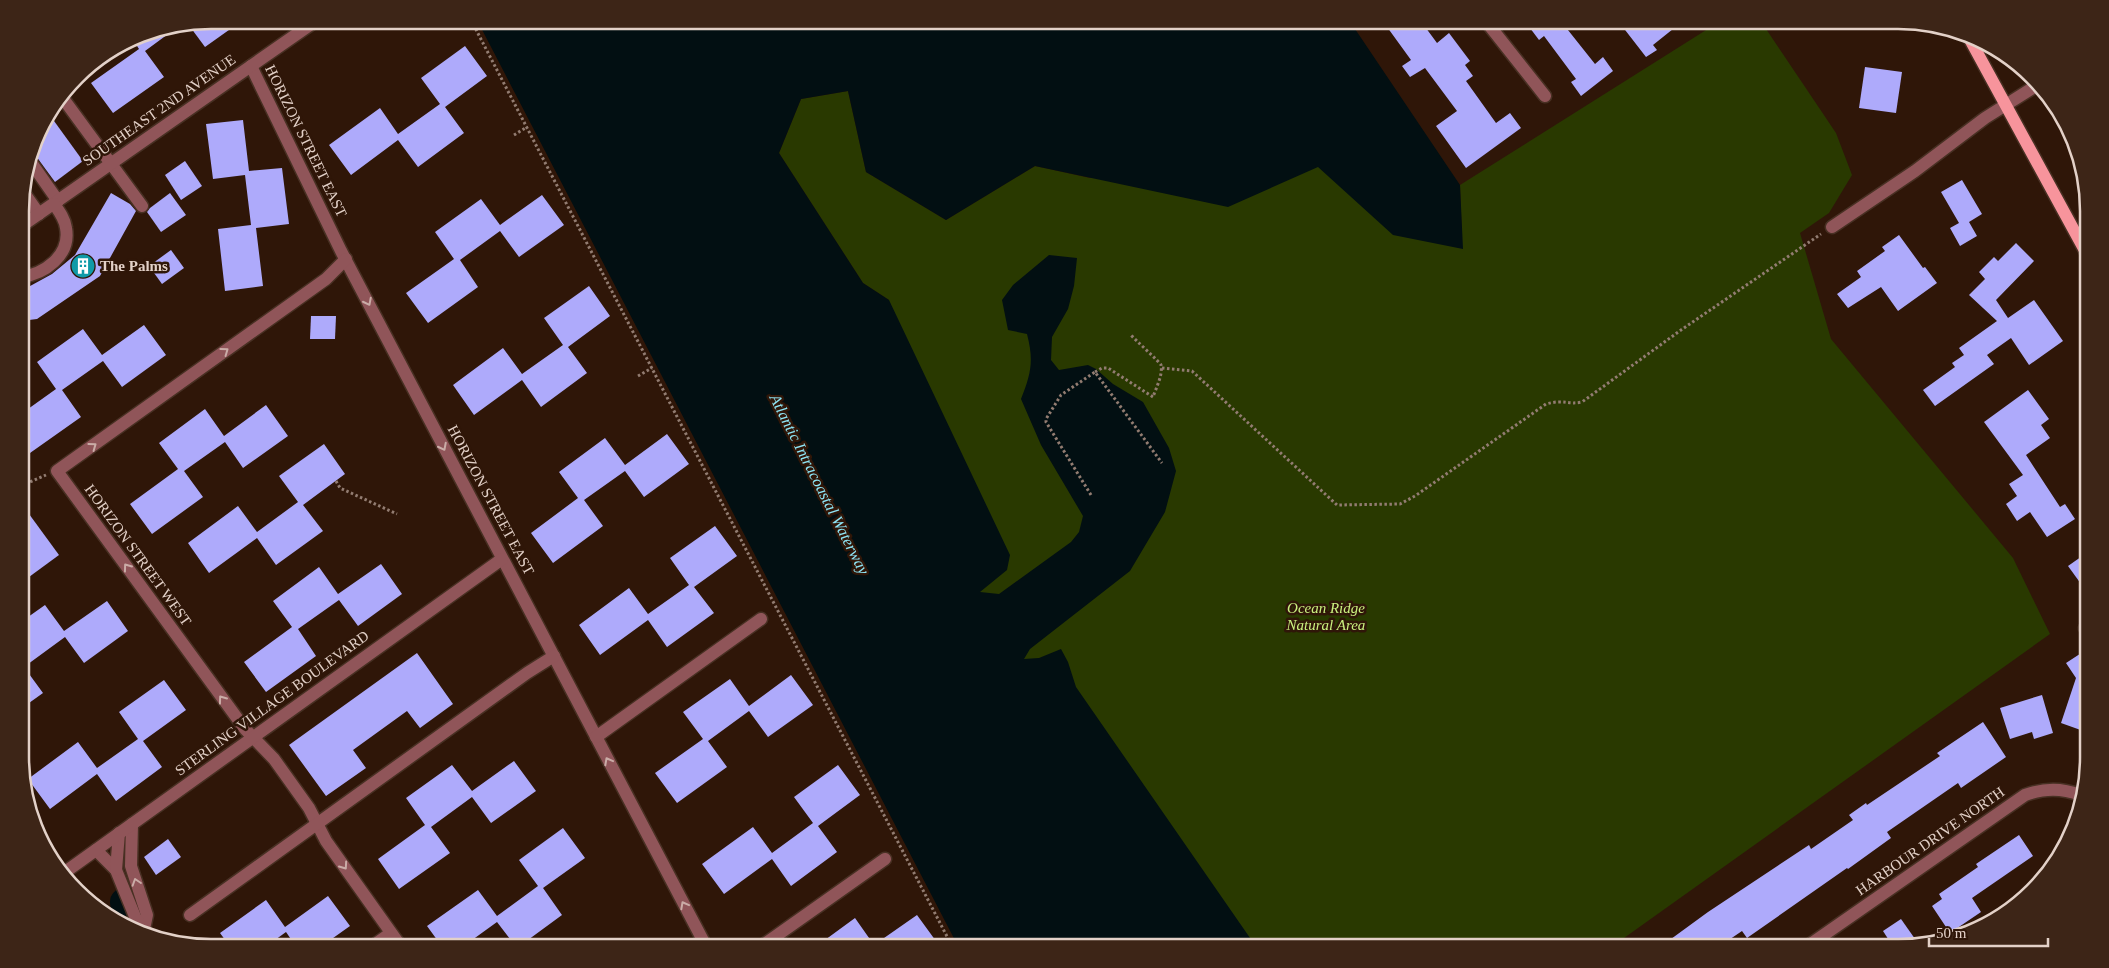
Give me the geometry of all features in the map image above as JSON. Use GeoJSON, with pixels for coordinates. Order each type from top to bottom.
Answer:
{"type":"FeatureCollection","features":[{"type":"Feature","properties":{"kind":"main road"},"geometry":{"type":"LineString","coordinates":[[1973,45],[2080,241]]}},
{"type":"Feature","properties":{"kind":"street","name":"SOUTHEAST 2ND AVENUE"},"geometry":{"type":"LineString","coordinates":[[29,221],[303,29]]}},
{"type":"Feature","properties":{"kind":"street"},"geometry":{"type":"LineString","coordinates":[[1492,29],[1545,96]]}},
{"type":"Feature","properties":{"kind":"street","name":"HORIZON STREET EAST"},"geometry":{"type":"LineString","coordinates":[[251,66],[346,259],[701,939]]}},
{"type":"Feature","properties":{"kind":"street"},"geometry":{"type":"LineString","coordinates":[[1832,228],[1915,171],[1985,118],[2032,88]]}},
{"type":"Feature","properties":{"kind":"street"},"geometry":{"type":"LineString","coordinates":[[65,101],[142,206]]}},
{"type":"Feature","properties":{"kind":"street"},"geometry":{"type":"LineString","coordinates":[[29,275],[42,271],[52,264],[65,245],[66,227],[56,202],[34,167]]}},
{"type":"Feature","properties":{"kind":"street"},"geometry":{"type":"LineString","coordinates":[[29,200],[39,214]]}},
{"type":"Feature","properties":{"kind":"street","name":"HORIZON STREET WEST"},"geometry":{"type":"LineString","coordinates":[[346,259],[326,279],[57,471],[244,729],[274,759],[309,808],[326,841],[395,939]]}},
{"type":"Feature","properties":{"kind":"street","name":"STERLING VILLAGE BOULEVARD"},"geometry":{"type":"LineString","coordinates":[[68,870],[502,558]]}},
{"type":"Feature","properties":{"kind":"street"},"geometry":{"type":"LineString","coordinates":[[596,737],[761,618]]}},
{"type":"Feature","properties":{"kind":"street"},"geometry":{"type":"LineString","coordinates":[[190,916],[527,673],[554,656]]}},
{"type":"Feature","properties":{"kind":"street","name":"HARBOUR DRIVE NORTH"},"geometry":{"type":"LineString","coordinates":[[1818,939],[2025,795],[2048,789],[2059,789],[2077,794]]}},
{"type":"Feature","properties":{"kind":"street"},"geometry":{"type":"LineString","coordinates":[[132,824],[131,866],[147,915],[144,926]]}},
{"type":"Feature","properties":{"kind":"street"},"geometry":{"type":"LineString","coordinates":[[115,836],[116,870],[139,924]]}},
{"type":"Feature","properties":{"kind":"street"},"geometry":{"type":"LineString","coordinates":[[96,850],[116,870]]}},
{"type":"Feature","properties":{"kind":"street"},"geometry":{"type":"LineString","coordinates":[[772,939],[884,859]]}},
{"type":"Feature","properties":{"kind":"street"},"geometry":{"type":"LineString","coordinates":[[383,939],[391,933]]}},
{"type":"Feature","properties":{"kind":"path"},"geometry":{"type":"LineString","coordinates":[[476,29],[948,939]]}},
{"type":"Feature","properties":{"kind":"path"},"geometry":{"type":"LineString","coordinates":[[514,135],[527,127]]}},
{"type":"Feature","properties":{"kind":"path"},"geometry":{"type":"LineString","coordinates":[[1162,368],[1192,371],[1337,504],[1400,504],[1415,496],[1546,404],[1558,400],[1582,402],[1680,330],[1832,228]]}},
{"type":"Feature","properties":{"kind":"path"},"geometry":{"type":"LineString","coordinates":[[1091,495],[1046,422],[1046,419],[1061,394],[1102,368],[1108,368],[1153,397],[1162,368],[1160,362],[1145,351],[1130,334]]}},
{"type":"Feature","properties":{"kind":"path"},"geometry":{"type":"LineString","coordinates":[[638,376],[652,368]]}},
{"type":"Feature","properties":{"kind":"path"},"geometry":{"type":"LineString","coordinates":[[1095,372],[1162,462]]}},
{"type":"Feature","properties":{"kind":"path"},"geometry":{"type":"LineString","coordinates":[[29,482],[37,478]]}},
{"type":"Feature","properties":{"kind":"path"},"geometry":{"type":"LineString","coordinates":[[336,481],[340,488],[397,514]]}},
{"type":"Feature","properties":{"kind":"green space","name":"Ocean Ridge Natural Area"},"geometry":{"type":"Polygon","coordinates":[[[1301,29],[1313,29],[1462,238],[1460,185],[1708,29],[1766,29],[1836,133],[1852,175],[1829,213],[1800,233],[1831,339],[2013,558],[2050,634],[1623,939],[1131,939],[811,376],[889,300],[863,283],[779,153],[801,99],[848,91],[866,172],[946,220],[1035,166],[1090,178],[1301,29]]]}},
{"type":"Feature","properties":{"kind":"water","name":"Atlantic Intracoastal Waterway"},"geometry":{"type":"Polygon","coordinates":[[[482,29],[1355,29],[1460,185],[1463,249],[1393,235],[1318,167],[1228,207],[1035,166],[946,220],[866,172],[848,91],[801,99],[779,153],[863,283],[889,300],[1010,555],[1007,570],[980,592],[999,594],[1071,542],[1079,532],[1083,516],[1041,445],[1021,399],[1030,367],[1029,344],[1027,334],[1008,330],[1002,300],[1013,285],[1049,255],[1077,258],[1074,286],[1068,309],[1052,337],[1051,360],[1059,370],[1088,365],[1096,369],[1113,384],[1143,402],[1169,448],[1176,471],[1165,512],[1130,571],[1030,649],[1024,659],[1039,658],[1061,649],[1068,662],[1076,687],[1251,939],[954,939],[482,29]]]}},
{"type":"Feature","properties":{"kind":"water"},"geometry":{"type":"Polygon","coordinates":[[[119,889],[129,889],[137,897],[137,907],[129,915],[121,915],[111,907],[111,897],[119,889]]]}},
{"type":"Feature","properties":{"kind":"building"},"geometry":{"type":"Polygon","coordinates":[[[230,29],[205,47],[192,30],[230,29]]]}},
{"type":"Feature","properties":{"kind":"building"},"geometry":{"type":"Polygon","coordinates":[[[1389,29],[1427,29],[1437,43],[1449,33],[1470,61],[1465,65],[1473,76],[1466,81],[1496,123],[1510,113],[1521,128],[1466,168],[1436,126],[1457,111],[1425,68],[1410,77],[1402,66],[1411,60],[1389,29]]]}},
{"type":"Feature","properties":{"kind":"building"},"geometry":{"type":"Polygon","coordinates":[[[1531,29],[1567,29],[1595,64],[1603,57],[1613,71],[1581,96],[1571,82],[1576,79],[1544,36],[1539,40],[1531,29]]]}},
{"type":"Feature","properties":{"kind":"building"},"geometry":{"type":"Polygon","coordinates":[[[1624,29],[1673,29],[1653,45],[1657,50],[1646,57],[1624,29]]]}},
{"type":"Feature","properties":{"kind":"building"},"geometry":{"type":"Polygon","coordinates":[[[168,34],[145,51],[164,77],[113,113],[91,83],[139,49],[136,45],[168,34]]]}},
{"type":"Feature","properties":{"kind":"building"},"geometry":{"type":"Polygon","coordinates":[[[465,46],[487,76],[445,107],[464,133],[418,167],[398,140],[351,175],[329,145],[380,108],[398,134],[440,104],[421,78],[465,46]]]}},
{"type":"Feature","properties":{"kind":"building"},"geometry":{"type":"Polygon","coordinates":[[[1865,67],[1902,72],[1896,113],[1859,108],[1865,67]]]}},
{"type":"Feature","properties":{"kind":"building"},"geometry":{"type":"Polygon","coordinates":[[[53,120],[83,161],[55,182],[37,157],[53,120]]]}},
{"type":"Feature","properties":{"kind":"building"},"geometry":{"type":"Polygon","coordinates":[[[243,120],[249,171],[282,168],[289,224],[256,228],[263,286],[225,291],[218,229],[251,225],[245,175],[213,179],[206,124],[243,120]]]}},
{"type":"Feature","properties":{"kind":"building"},"geometry":{"type":"Polygon","coordinates":[[[185,161],[202,186],[181,200],[165,175],[185,161]]]}},
{"type":"Feature","properties":{"kind":"building"},"geometry":{"type":"Polygon","coordinates":[[[1962,180],[1982,214],[1969,222],[1977,236],[1960,246],[1950,228],[1959,223],[1941,192],[1962,180]]]}},
{"type":"Feature","properties":{"kind":"building","name":"The Palms"},"geometry":{"type":"Polygon","coordinates":[[[111,193],[130,204],[136,211],[100,276],[37,319],[29,320],[29,287],[52,274],[75,255],[111,193]]]}},
{"type":"Feature","properties":{"kind":"building"},"geometry":{"type":"Polygon","coordinates":[[[170,193],[186,215],[161,232],[147,212],[170,193]]]}},
{"type":"Feature","properties":{"kind":"building"},"geometry":{"type":"Polygon","coordinates":[[[542,195],[564,225],[519,257],[500,231],[460,260],[478,287],[428,323],[406,293],[454,259],[435,232],[481,199],[500,225],[542,195]]]}},
{"type":"Feature","properties":{"kind":"building"},"geometry":{"type":"Polygon","coordinates":[[[1899,235],[1923,268],[1925,267],[1937,283],[1898,311],[1881,287],[1848,308],[1837,294],[1861,277],[1857,271],[1885,251],[1882,247],[1899,235]]]}},
{"type":"Feature","properties":{"kind":"building"},"geometry":{"type":"Polygon","coordinates":[[[2016,243],[2034,261],[1996,300],[2008,318],[2034,300],[2063,341],[2029,365],[2011,338],[1987,355],[1994,364],[1935,406],[1923,390],[1955,367],[1952,363],[1964,355],[1959,348],[1997,321],[1969,295],[1985,279],[1979,272],[1994,257],[1998,261],[2016,243]]]}},
{"type":"Feature","properties":{"kind":"building"},"geometry":{"type":"Polygon","coordinates":[[[171,250],[184,268],[162,284],[149,266],[171,250]]]}},
{"type":"Feature","properties":{"kind":"building"},"geometry":{"type":"Polygon","coordinates":[[[589,286],[610,316],[568,347],[587,373],[541,407],[522,380],[474,415],[453,385],[503,348],[522,374],[563,345],[544,318],[589,286]]]}},
{"type":"Feature","properties":{"kind":"building"},"geometry":{"type":"Polygon","coordinates":[[[311,316],[336,316],[335,339],[310,339],[311,316]]]}},
{"type":"Feature","properties":{"kind":"building"},"geometry":{"type":"Polygon","coordinates":[[[144,325],[166,355],[122,387],[103,361],[62,390],[81,417],[30,453],[29,408],[56,389],[37,362],[83,329],[102,355],[144,325]]]}},
{"type":"Feature","properties":{"kind":"building"},"geometry":{"type":"Polygon","coordinates":[[[2028,390],[2049,419],[2041,425],[2050,438],[2026,455],[2060,507],[2065,504],[2075,519],[2047,537],[2030,512],[2017,521],[2006,504],[2017,496],[2009,484],[2023,475],[1984,422],[2028,390]]]}},
{"type":"Feature","properties":{"kind":"building"},"geometry":{"type":"Polygon","coordinates":[[[266,405],[288,436],[243,468],[225,442],[184,471],[203,497],[152,534],[130,504],[178,469],[159,443],[205,409],[224,436],[266,405]]]}},
{"type":"Feature","properties":{"kind":"building"},"geometry":{"type":"Polygon","coordinates":[[[667,434],[689,464],[644,497],[625,471],[584,500],[603,526],[553,563],[531,533],[578,498],[559,472],[605,438],[625,465],[667,434]]]}},
{"type":"Feature","properties":{"kind":"building"},"geometry":{"type":"Polygon","coordinates":[[[324,444],[345,474],[303,505],[323,531],[276,565],[257,538],[209,573],[188,543],[238,506],[257,532],[298,502],[279,476],[324,444]]]}},
{"type":"Feature","properties":{"kind":"building"},"geometry":{"type":"Polygon","coordinates":[[[29,514],[59,555],[29,577],[29,514]]]}},
{"type":"Feature","properties":{"kind":"building"},"geometry":{"type":"Polygon","coordinates":[[[715,526],[737,556],[694,587],[714,613],[667,647],[648,620],[600,655],[579,625],[629,588],[648,614],[689,585],[670,558],[715,526]]]}},
{"type":"Feature","properties":{"kind":"building"},"geometry":{"type":"Polygon","coordinates":[[[2080,558],[2080,583],[2068,566],[2080,558]]]}},
{"type":"Feature","properties":{"kind":"building"},"geometry":{"type":"Polygon","coordinates":[[[381,564],[402,594],[358,626],[339,600],[298,629],[316,656],[266,692],[244,662],[292,627],[273,601],[319,567],[338,594],[381,564]]]}},
{"type":"Feature","properties":{"kind":"building"},"geometry":{"type":"Polygon","coordinates":[[[107,601],[128,631],[84,663],[65,637],[29,663],[29,616],[45,605],[64,631],[107,601]]]}},
{"type":"Feature","properties":{"kind":"building"},"geometry":{"type":"Polygon","coordinates":[[[417,653],[453,704],[420,728],[407,711],[353,750],[366,768],[326,796],[289,745],[417,653]]]}},
{"type":"Feature","properties":{"kind":"building"},"geometry":{"type":"Polygon","coordinates":[[[2080,654],[2080,730],[2061,723],[2076,678],[2066,663],[2080,654]]]}},
{"type":"Feature","properties":{"kind":"building"},"geometry":{"type":"Polygon","coordinates":[[[29,674],[43,693],[29,703],[29,674]]]}},
{"type":"Feature","properties":{"kind":"building"},"geometry":{"type":"Polygon","coordinates":[[[791,675],[813,705],[768,737],[749,711],[708,741],[727,767],[677,803],[655,773],[703,739],[683,712],[730,679],[749,706],[791,675]]]}},
{"type":"Feature","properties":{"kind":"building"},"geometry":{"type":"Polygon","coordinates":[[[164,680],[186,710],[143,741],[162,767],[116,801],[97,774],[50,809],[30,782],[30,778],[78,742],[97,768],[138,739],[119,712],[164,680]]]}},
{"type":"Feature","properties":{"kind":"building"},"geometry":{"type":"Polygon","coordinates":[[[2042,695],[2053,733],[2034,739],[2032,732],[2010,739],[2000,708],[2042,695]]]}},
{"type":"Feature","properties":{"kind":"building"},"geometry":{"type":"Polygon","coordinates":[[[1983,722],[2006,757],[1961,788],[1958,783],[1887,832],[1891,838],[1747,938],[1742,931],[1730,939],[1671,939],[1809,845],[1811,849],[1853,820],[1849,815],[1940,756],[1937,753],[1983,722]]]}},
{"type":"Feature","properties":{"kind":"building"},"geometry":{"type":"Polygon","coordinates":[[[514,761],[536,791],[491,823],[472,797],[431,827],[450,853],[399,889],[378,859],[425,825],[406,798],[452,765],[472,791],[514,761]]]}},
{"type":"Feature","properties":{"kind":"building"},"geometry":{"type":"Polygon","coordinates":[[[838,765],[860,795],[818,826],[837,852],[791,886],[772,859],[724,894],[702,864],[753,827],[772,853],[813,823],[794,797],[838,765]]]}},
{"type":"Feature","properties":{"kind":"building"},"geometry":{"type":"Polygon","coordinates":[[[563,828],[585,858],[543,888],[562,915],[529,939],[510,939],[497,922],[473,939],[436,939],[427,926],[478,890],[497,916],[538,886],[519,860],[563,828]]]}},
{"type":"Feature","properties":{"kind":"building"},"geometry":{"type":"Polygon","coordinates":[[[2019,835],[2033,856],[1972,898],[1981,912],[1949,932],[1932,906],[1942,899],[1939,894],[1978,867],[1976,864],[2019,835]]]}},
{"type":"Feature","properties":{"kind":"building"},"geometry":{"type":"Polygon","coordinates":[[[168,839],[181,857],[156,875],[144,857],[168,839]]]}},
{"type":"Feature","properties":{"kind":"building"},"geometry":{"type":"Polygon","coordinates":[[[328,896],[350,926],[332,939],[291,939],[286,932],[276,939],[224,939],[220,933],[266,900],[285,927],[328,896]]]}},
{"type":"Feature","properties":{"kind":"building"},"geometry":{"type":"Polygon","coordinates":[[[917,915],[934,939],[883,939],[917,915]]]}},
{"type":"Feature","properties":{"kind":"building"},"geometry":{"type":"Polygon","coordinates":[[[855,918],[870,939],[826,939],[855,918]]]}},
{"type":"Feature","properties":{"kind":"building"},"geometry":{"type":"Polygon","coordinates":[[[1901,919],[1915,939],[1888,939],[1883,931],[1901,919]]]}},
{"type":"Feature","properties":{"kind":"place","name":"The Palms"},"geometry":{"type":"Point","coordinates":[83,266]}}]}
